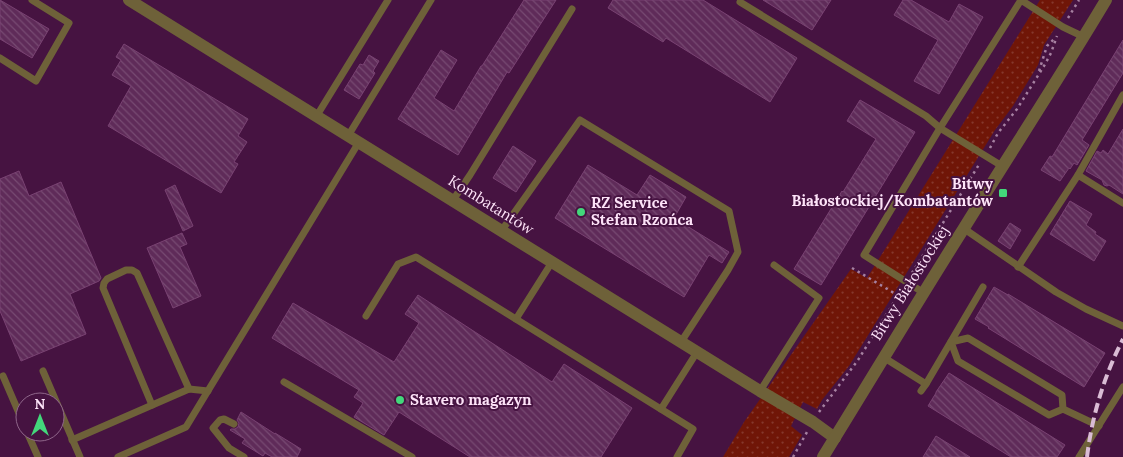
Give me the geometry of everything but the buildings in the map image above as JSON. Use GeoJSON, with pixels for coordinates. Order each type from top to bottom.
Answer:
{"type":"FeatureCollection","features":[{"type":"Feature","properties":{"kind":"street","name":"Kombatantów"},"geometry":{"type":"LineString","coordinates":[[129,0],[835,438]]}},
{"type":"Feature","properties":{"kind":"street","name":"Bitwy Białostockiej"},"geometry":{"type":"LineString","coordinates":[[823,457],[1106,0]]}},
{"type":"Feature","properties":{"kind":"lane"},"geometry":{"type":"LineString","coordinates":[[0,58],[36,81],[69,23],[32,0]]}},
{"type":"Feature","properties":{"kind":"lane"},"geometry":{"type":"LineString","coordinates":[[316,117],[388,0]]}},
{"type":"Feature","properties":{"kind":"lane"},"geometry":{"type":"LineString","coordinates":[[118,457],[186,427],[208,392],[431,0]]}},
{"type":"Feature","properties":{"kind":"lane"},"geometry":{"type":"LineString","coordinates":[[924,293],[864,255],[940,128],[1021,0],[1062,27],[1084,37]]}},
{"type":"Feature","properties":{"kind":"lane"},"geometry":{"type":"LineString","coordinates":[[740,2],[926,116],[940,128],[1002,166]]}},
{"type":"Feature","properties":{"kind":"lane"},"geometry":{"type":"LineString","coordinates":[[453,200],[572,9]]}},
{"type":"Feature","properties":{"kind":"lane"},"geometry":{"type":"LineString","coordinates":[[1018,267],[1078,175],[1123,95]]}},
{"type":"Feature","properties":{"kind":"lane"},"geometry":{"type":"LineString","coordinates":[[502,230],[580,120],[729,211],[738,252],[681,342]]}},
{"type":"Feature","properties":{"kind":"lane"},"geometry":{"type":"LineString","coordinates":[[1078,175],[1123,203]]}},
{"type":"Feature","properties":{"kind":"lane"},"geometry":{"type":"LineString","coordinates":[[964,228],[1056,292],[1086,309],[1123,326]]}},
{"type":"Feature","properties":{"kind":"lane"},"geometry":{"type":"LineString","coordinates":[[366,316],[398,264],[416,257],[693,429],[677,457]]}},
{"type":"Feature","properties":{"kind":"lane"},"geometry":{"type":"LineString","coordinates":[[516,319],[552,262]]}},
{"type":"Feature","properties":{"kind":"lane"},"geometry":{"type":"LineString","coordinates":[[760,391],[819,298],[774,265]]}},
{"type":"Feature","properties":{"kind":"lane"},"geometry":{"type":"LineString","coordinates":[[152,405],[103,288],[107,279],[126,270],[132,270],[137,273],[190,389]]}},
{"type":"Feature","properties":{"kind":"lane"},"geometry":{"type":"LineString","coordinates":[[921,391],[983,287]]}},
{"type":"Feature","properties":{"kind":"lane"},"geometry":{"type":"LineString","coordinates":[[951,342],[968,338],[1045,384],[1062,395],[1063,409]]}},
{"type":"Feature","properties":{"kind":"lane"},"geometry":{"type":"LineString","coordinates":[[951,342],[958,361],[1049,415],[1063,409],[1099,426]]}},
{"type":"Feature","properties":{"kind":"lane"},"geometry":{"type":"LineString","coordinates":[[661,409],[697,352]]}},
{"type":"Feature","properties":{"kind":"lane"},"geometry":{"type":"LineString","coordinates":[[883,358],[926,384]]}},
{"type":"Feature","properties":{"kind":"lane"},"geometry":{"type":"LineString","coordinates":[[43,371],[80,457]]}},
{"type":"Feature","properties":{"kind":"lane"},"geometry":{"type":"LineString","coordinates":[[3,376],[15,404]]}},
{"type":"Feature","properties":{"kind":"lane"},"geometry":{"type":"LineString","coordinates":[[284,382],[412,457]]}},
{"type":"Feature","properties":{"kind":"lane"},"geometry":{"type":"LineString","coordinates":[[1079,457],[1123,387]]}},
{"type":"Feature","properties":{"kind":"lane"},"geometry":{"type":"LineString","coordinates":[[72,440],[190,389],[208,392]]}},
{"type":"Feature","properties":{"kind":"lane"},"geometry":{"type":"LineString","coordinates":[[234,424],[224,419],[220,420],[213,428],[229,448],[244,457]]}},
{"type":"Feature","properties":{"kind":"lane"},"geometry":{"type":"LineString","coordinates":[[31,442],[38,457]]}},
{"type":"Feature","properties":{"kind":"path"},"geometry":{"type":"LineString","coordinates":[[817,414],[858,360],[899,296],[998,133],[1017,109],[1051,53],[1057,36],[1046,46],[1038,73]]}},
{"type":"Feature","properties":{"kind":"path"},"geometry":{"type":"LineString","coordinates":[[852,268],[899,296]]}},
{"type":"Feature","properties":{"kind":"path"},"geometry":{"type":"LineString","coordinates":[[793,457],[807,432]]}},
{"type":"Feature","properties":{"kind":"shaded area"},"geometry":{"type":"Polygon","coordinates":[[[1040,0],[1073,0],[1044,45],[1038,65],[1013,106],[995,130],[849,366],[817,409],[803,402],[791,426],[802,435],[789,457],[723,457],[744,422],[851,269],[867,278],[1040,0]]]}},
{"type":"Feature","properties":{"kind":"railway"},"geometry":{"type":"LineString","coordinates":[[1087,457],[1092,426],[1100,396],[1110,367],[1123,339]]}},
{"type":"Feature","properties":{"kind":"place","name":"Bitwy Białostockiej/Kombatantów"},"geometry":{"type":"Point","coordinates":[1003,193]}},
{"type":"Feature","properties":{"kind":"place","name":"RZ Service Stefan Rzońca"},"geometry":{"type":"Point","coordinates":[581,212]}},
{"type":"Feature","properties":{"kind":"place","name":"Stavero magazyn"},"geometry":{"type":"Point","coordinates":[400,400]}}]}
